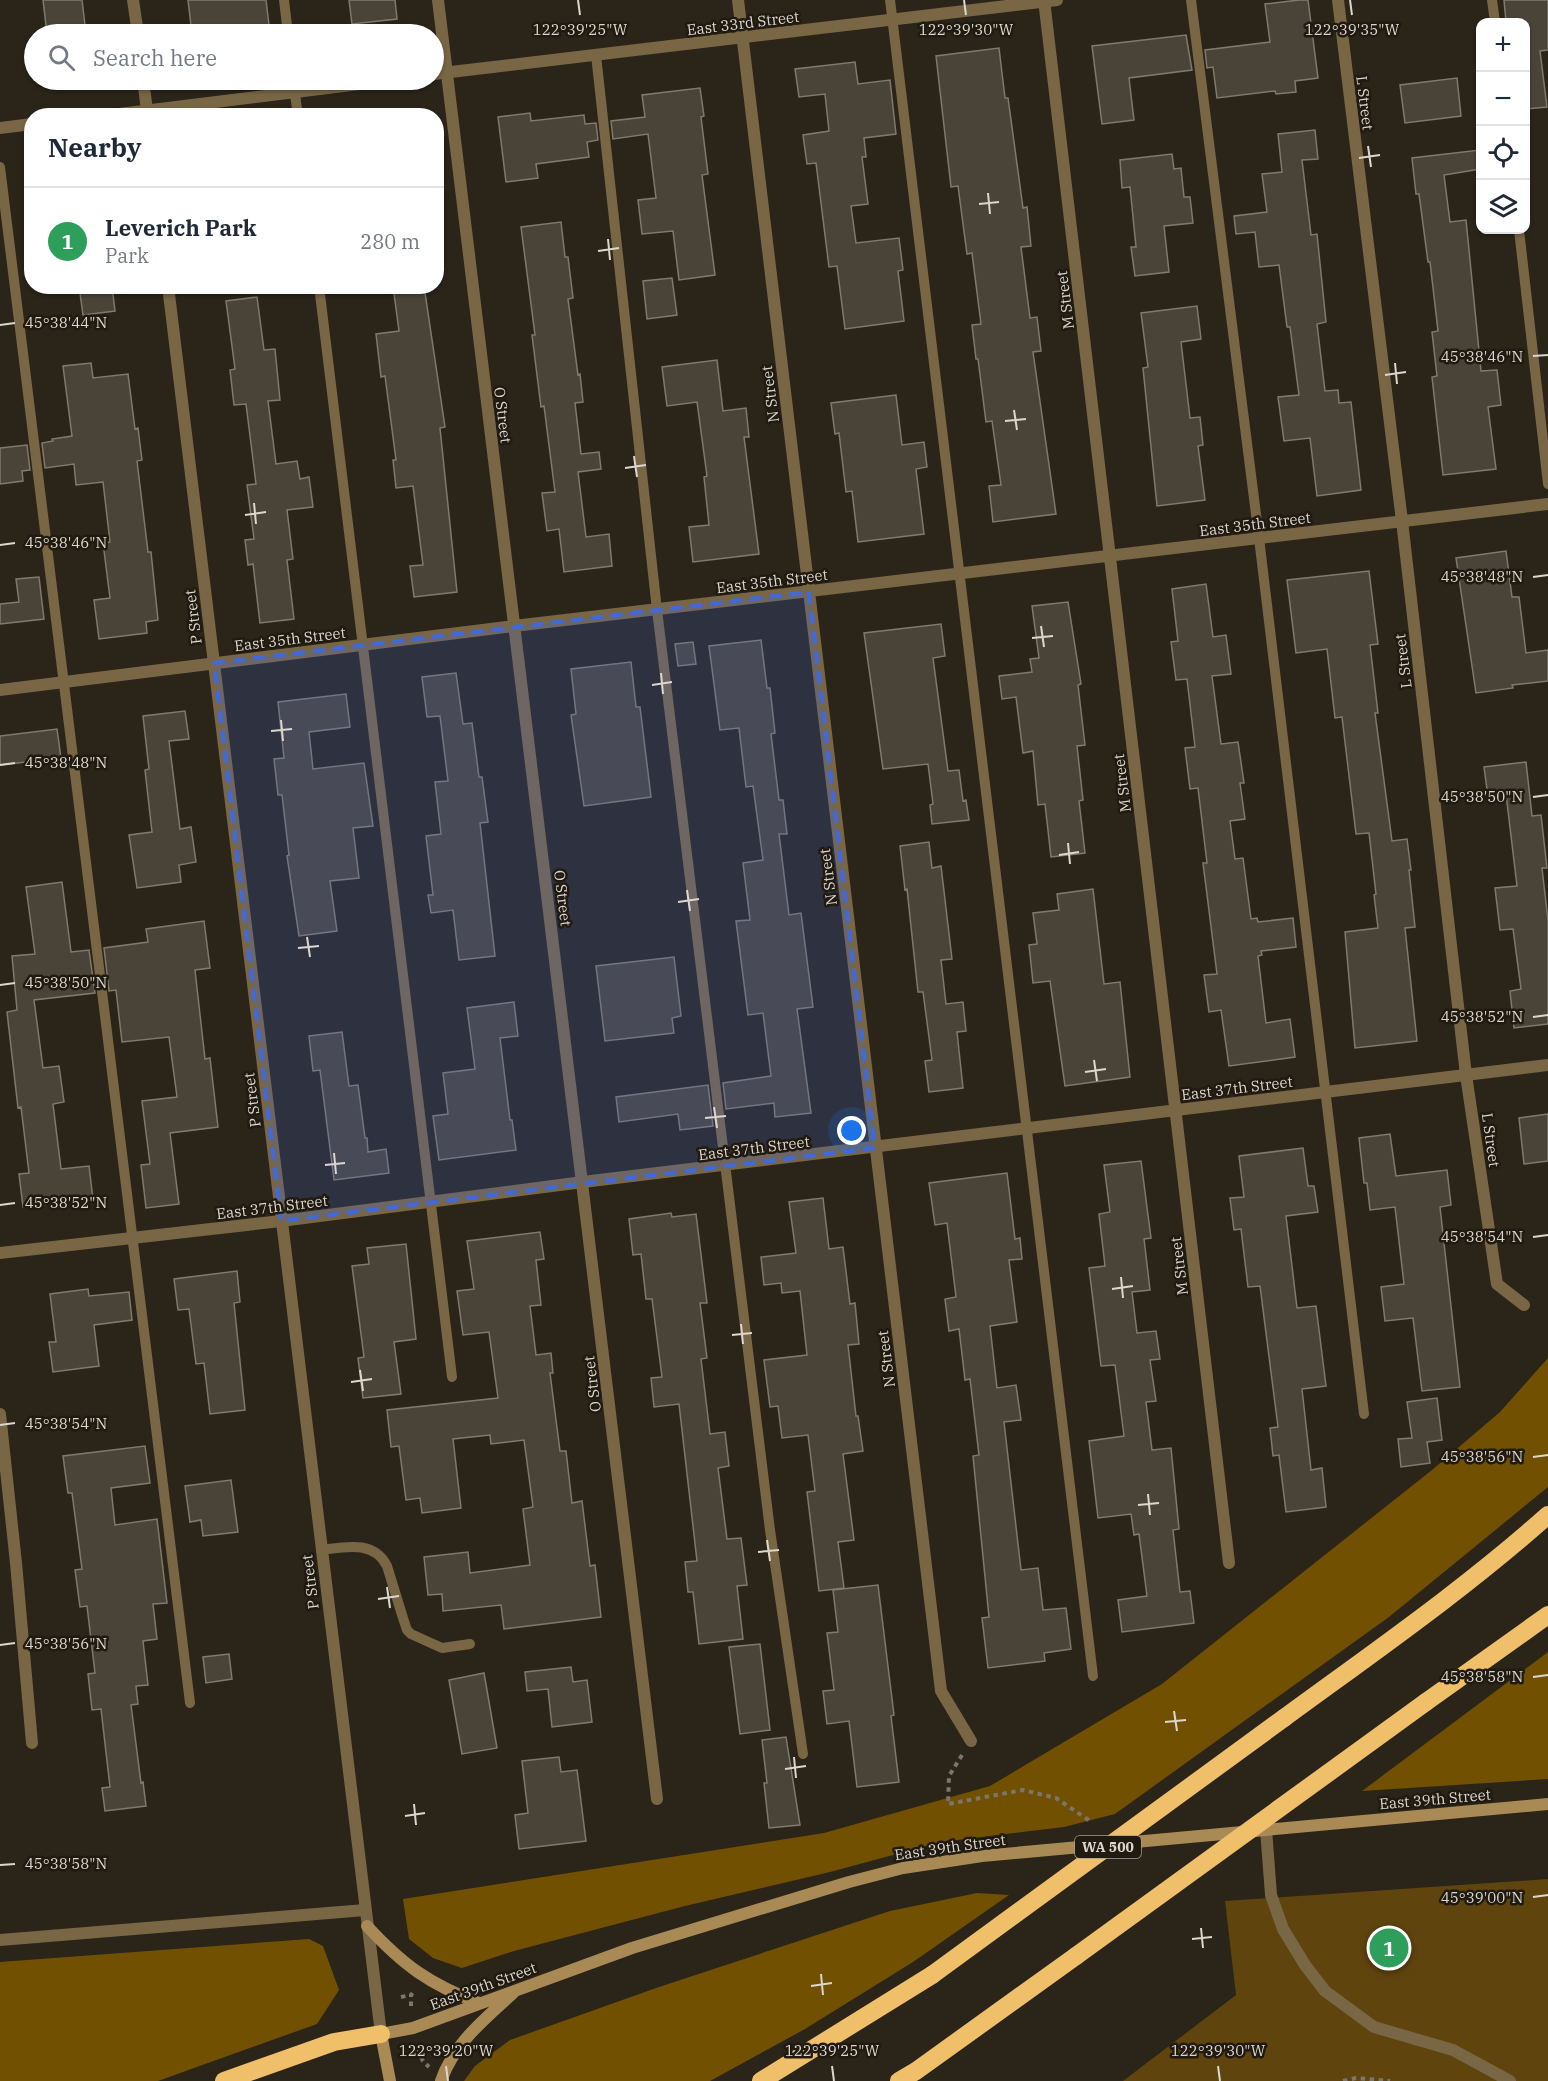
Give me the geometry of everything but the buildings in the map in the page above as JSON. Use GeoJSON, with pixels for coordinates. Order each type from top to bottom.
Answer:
{"type":"FeatureCollection","features":[{"type":"Feature","properties":{"kind":"highway","name":"WA 500"},"geometry":{"type":"LineString","coordinates":[[761,2081],[932,1975],[1432,1610],[1510,1549],[1548,1515]]}},
{"type":"Feature","properties":{"kind":"highway"},"geometry":{"type":"LineString","coordinates":[[900,2081],[1548,1615]]}},
{"type":"Feature","properties":{"kind":"highway"},"geometry":{"type":"LineString","coordinates":[[224,2081],[334,2042],[381,2034]]}},
{"type":"Feature","properties":{"kind":"main road","name":"East 39th Street"},"geometry":{"type":"LineString","coordinates":[[381,2034],[414,2028],[632,1948],[849,1882],[903,1868],[982,1856],[1548,1804]]}},
{"type":"Feature","properties":{"kind":"main road"},"geometry":{"type":"LineString","coordinates":[[367,1926],[405,1964],[424,1978],[478,2003]]}},
{"type":"Feature","properties":{"kind":"main road"},"geometry":{"type":"LineString","coordinates":[[441,2081],[449,2060],[460,2043],[517,1990]]}},
{"type":"Feature","properties":{"kind":"main road"},"geometry":{"type":"LineString","coordinates":[[381,2034],[390,2081]]}},
{"type":"Feature","properties":{"kind":"street"},"geometry":{"type":"LineString","coordinates":[[134,0],[137,24]]}},
{"type":"Feature","properties":{"kind":"street","name":"O Street"},"geometry":{"type":"LineString","coordinates":[[438,0],[439,24]]}},
{"type":"Feature","properties":{"kind":"street","name":"N Street"},"geometry":{"type":"LineString","coordinates":[[738,0],[941,1691],[971,1741]]}},
{"type":"Feature","properties":{"kind":"street","name":"East 33rd Street"},"geometry":{"type":"LineString","coordinates":[[444,73],[1048,0]]}},
{"type":"Feature","properties":{"kind":"street","name":"M Street"},"geometry":{"type":"LineString","coordinates":[[1048,0],[1110,556],[1229,1563]]}},
{"type":"Feature","properties":{"kind":"street","name":"L Street"},"geometry":{"type":"LineString","coordinates":[[1338,0],[1402,521],[1466,1075],[1497,1284],[1524,1305]]}},
{"type":"Feature","properties":{"kind":"street"},"geometry":{"type":"LineString","coordinates":[[144,90],[146,108]]}},
{"type":"Feature","properties":{"kind":"street"},"geometry":{"type":"LineString","coordinates":[[174,108],[272,90]]}},
{"type":"Feature","properties":{"kind":"street","name":"O Street"},"geometry":{"type":"LineString","coordinates":[[442,90],[514,626],[657,1799]]}},
{"type":"Feature","properties":{"kind":"street"},"geometry":{"type":"LineString","coordinates":[[0,128],[24,125]]}},
{"type":"Feature","properties":{"kind":"street","name":"P Street"},"geometry":{"type":"LineString","coordinates":[[169,294],[381,2034]]}},
{"type":"Feature","properties":{"kind":"street","name":"East 35th Street"},"geometry":{"type":"LineString","coordinates":[[0,690],[514,626],[1548,504]]}},
{"type":"Feature","properties":{"kind":"street","name":"East 37th Street"},"geometry":{"type":"LineString","coordinates":[[0,1253],[431,1203],[583,1182],[1548,1065]]}},
{"type":"Feature","properties":{"kind":"street"},"geometry":{"type":"LineString","coordinates":[[0,1414],[32,1743]]}},
{"type":"Feature","properties":{"kind":"street"},"geometry":{"type":"LineString","coordinates":[[1266,1829],[1271,1895],[1283,1929],[1305,1965],[1325,1990],[1374,2026],[1453,2050],[1510,2081]]}},
{"type":"Feature","properties":{"kind":"street"},"geometry":{"type":"LineString","coordinates":[[0,1940],[365,1910]]}},
{"type":"Feature","properties":{"kind":"lane"},"geometry":{"type":"LineString","coordinates":[[284,0],[287,24]]}},
{"type":"Feature","properties":{"kind":"lane"},"geometry":{"type":"LineString","coordinates":[[890,0],[1093,1676]]}},
{"type":"Feature","properties":{"kind":"lane"},"geometry":{"type":"LineString","coordinates":[[1191,0],[1259,538],[1364,1414]]}},
{"type":"Feature","properties":{"kind":"lane"},"geometry":{"type":"LineString","coordinates":[[1492,0],[1494,18]]}},
{"type":"Feature","properties":{"kind":"lane"},"geometry":{"type":"LineString","coordinates":[[596,55],[657,610],[770,1530],[803,1754]]}},
{"type":"Feature","properties":{"kind":"lane"},"geometry":{"type":"LineString","coordinates":[[295,90],[297,108]]}},
{"type":"Feature","properties":{"kind":"lane"},"geometry":{"type":"LineString","coordinates":[[0,167],[190,1703]]}},
{"type":"Feature","properties":{"kind":"lane"},"geometry":{"type":"LineString","coordinates":[[1519,234],[1548,484]]}},
{"type":"Feature","properties":{"kind":"lane"},"geometry":{"type":"LineString","coordinates":[[319,294],[452,1377]]}},
{"type":"Feature","properties":{"kind":"lane"},"geometry":{"type":"LineString","coordinates":[[321,1550],[357,1546],[377,1553],[387,1566],[407,1630],[411,1634],[442,1648],[470,1644]]}},
{"type":"Feature","properties":{"kind":"path"},"geometry":{"type":"LineString","coordinates":[[971,1741],[949,1776],[948,1804],[1023,1790],[1056,1798],[1090,1821]]}},
{"type":"Feature","properties":{"kind":"path"},"geometry":{"type":"LineString","coordinates":[[401,1997],[411,1995],[411,2006]]}},
{"type":"Feature","properties":{"kind":"path"},"geometry":{"type":"LineString","coordinates":[[417,2049],[423,2061],[431,2069]]}},
{"type":"Feature","properties":{"kind":"path"},"geometry":{"type":"LineString","coordinates":[[1343,2081],[1356,2078],[1390,2081]]}},
{"type":"Feature","properties":{"kind":"highlighted area"},"geometry":{"type":"Polygon","coordinates":[[[809,592],[875,1148],[281,1221],[214,663],[809,592]]]}},
{"type":"Feature","properties":{"kind":"shaded area"},"geometry":{"type":"Polygon","coordinates":[[[1548,1358],[1548,1487],[1389,1617],[1115,1814],[1064,1827],[941,1842],[830,1872],[685,1906],[514,1951],[462,1968],[433,1958],[409,1939],[403,1899],[824,1833],[990,1786],[1162,1684],[1432,1470],[1500,1412],[1548,1358]]]}},
{"type":"Feature","properties":{"kind":"shaded area"},"geometry":{"type":"Polygon","coordinates":[[[1548,1652],[1548,1779],[1362,1791],[1548,1652]]]}},
{"type":"Feature","properties":{"kind":"shaded area"},"geometry":{"type":"Polygon","coordinates":[[[1548,1879],[1548,2081],[1123,2081],[1236,1995],[1225,1901],[1548,1879]]]}},
{"type":"Feature","properties":{"kind":"shaded area"},"geometry":{"type":"Polygon","coordinates":[[[977,1893],[1009,1895],[913,1962],[805,2029],[710,2081],[464,2081],[475,2066],[510,2040],[659,1987],[890,1911],[977,1893]]]}},
{"type":"Feature","properties":{"kind":"shaded area"},"geometry":{"type":"Polygon","coordinates":[[[309,1939],[323,1946],[339,1990],[317,2024],[158,2081],[0,2081],[0,1962],[309,1939]]]}},
{"type":"Feature","properties":{"kind":"place","name":"Leverich Park"},"geometry":{"type":"Point","coordinates":[1389,1948]}}]}
